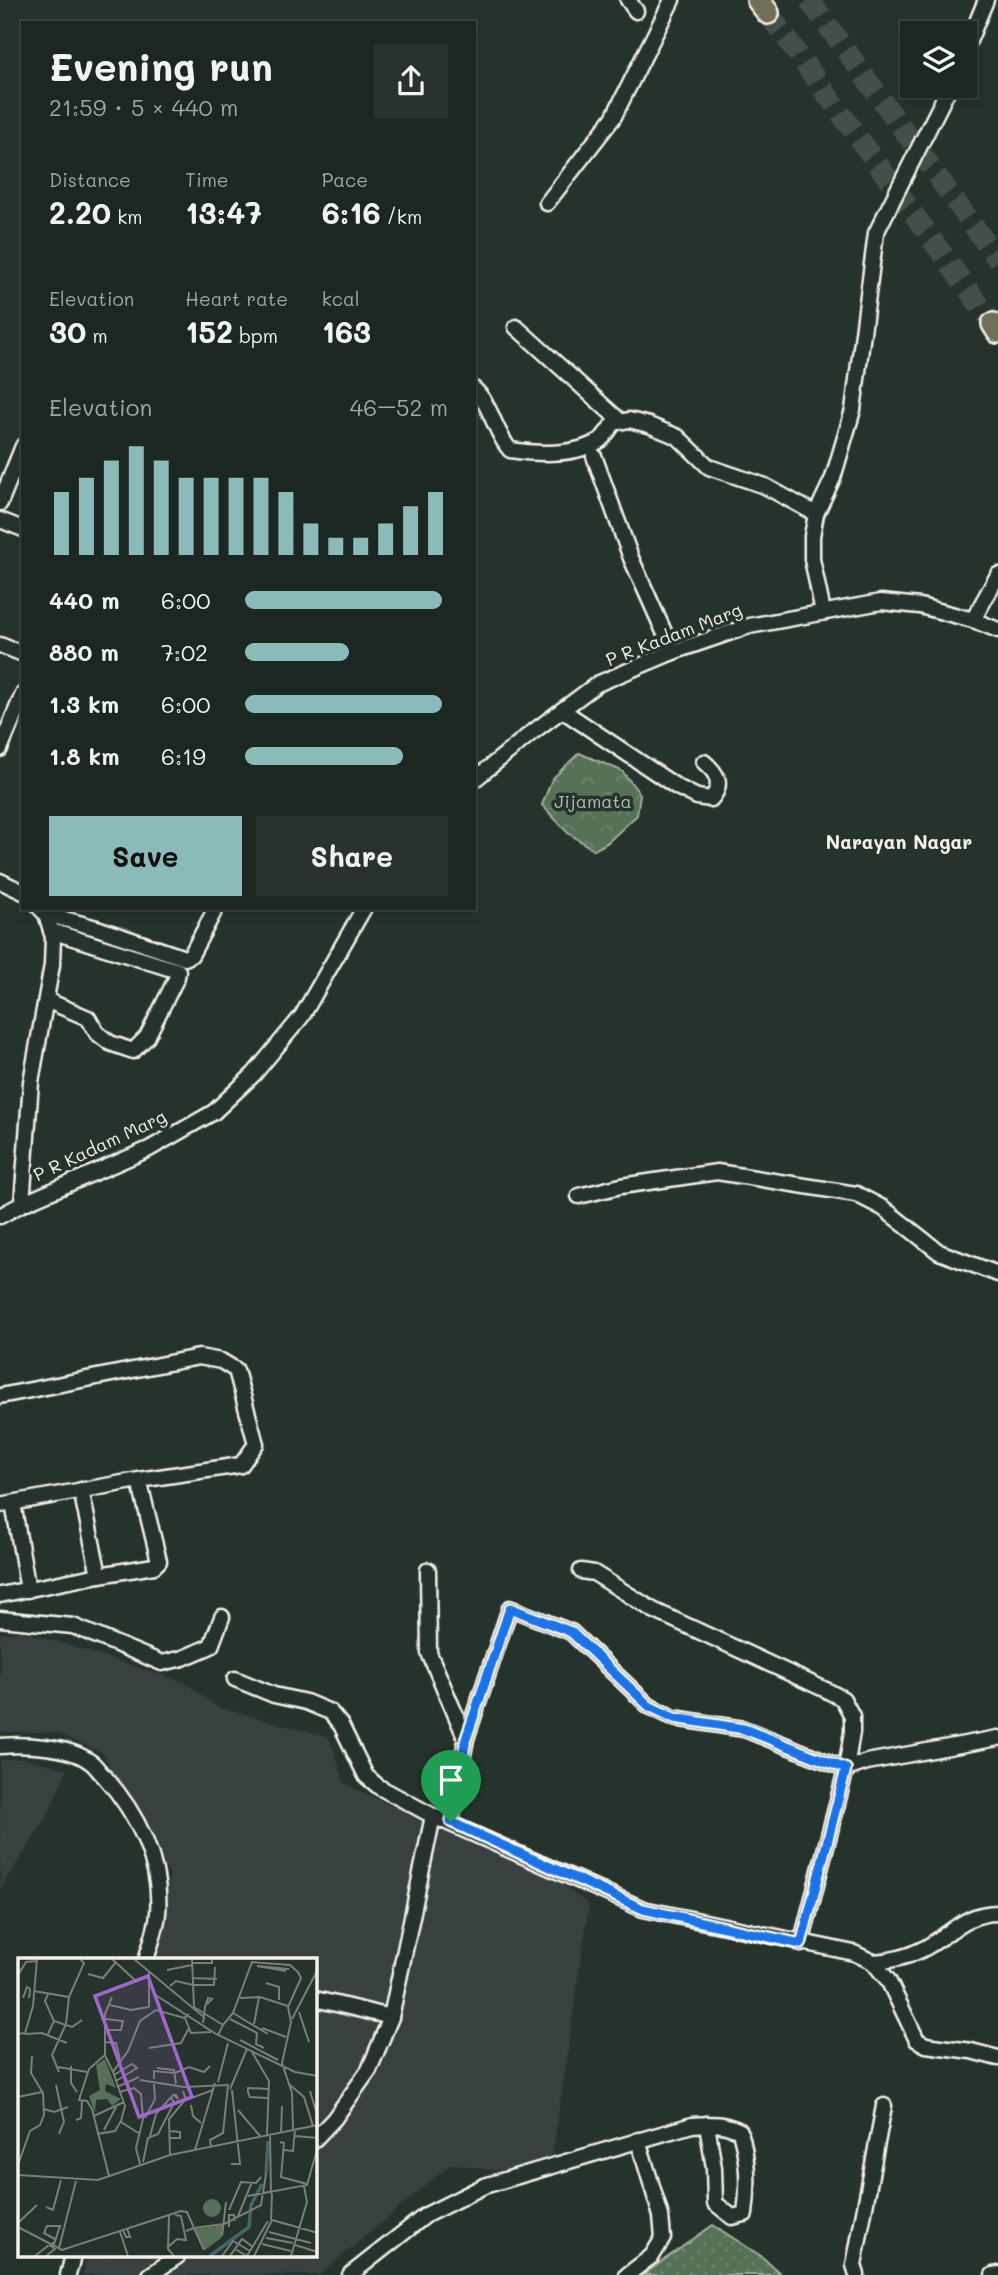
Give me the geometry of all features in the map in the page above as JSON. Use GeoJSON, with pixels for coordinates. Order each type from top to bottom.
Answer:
{"type":"FeatureCollection","features":[{"type":"Feature","properties":{"kind":"street"},"geometry":{"type":"LineString","coordinates":[[547,202],[613,118],[672,0]]}},
{"type":"Feature","properties":{"kind":"street"},"geometry":{"type":"LineString","coordinates":[[977,22],[986,0]]}},
{"type":"Feature","properties":{"kind":"street"},"geometry":{"type":"LineString","coordinates":[[823,612],[812,559],[812,536],[816,514],[833,478],[853,410],[876,233],[944,98]]}},
{"type":"Feature","properties":{"kind":"street"},"geometry":{"type":"LineString","coordinates":[[516,327],[619,420]]}},
{"type":"Feature","properties":{"kind":"street"},"geometry":{"type":"LineString","coordinates":[[476,391],[485,399],[500,439],[510,450],[533,454],[573,450],[601,440],[619,420],[629,420],[678,437],[709,467],[765,486],[816,514]]}},
{"type":"Feature","properties":{"kind":"street"},"geometry":{"type":"LineString","coordinates":[[0,503],[21,452]]}},
{"type":"Feature","properties":{"kind":"street"},"geometry":{"type":"LineString","coordinates":[[594,456],[631,558],[673,652]]}},
{"type":"Feature","properties":{"kind":"street"},"geometry":{"type":"LineString","coordinates":[[0,520],[21,528]]}},
{"type":"Feature","properties":{"kind":"street"},"geometry":{"type":"LineString","coordinates":[[973,620],[998,575]]}},
{"type":"Feature","properties":{"kind":"street","name":"P R Kadam Marg"},"geometry":{"type":"LineString","coordinates":[[476,778],[597,684],[673,652],[749,626],[881,602],[920,606],[973,620],[998,630]]}},
{"type":"Feature","properties":{"kind":"street"},"geometry":{"type":"LineString","coordinates":[[0,645],[21,652]]}},
{"type":"Feature","properties":{"kind":"street"},"geometry":{"type":"LineString","coordinates":[[0,749],[21,699]]}},
{"type":"Feature","properties":{"kind":"street"},"geometry":{"type":"LineString","coordinates":[[562,710],[677,787],[697,797],[711,799],[717,793],[719,782],[716,772],[704,762]]}},
{"type":"Feature","properties":{"kind":"street"},"geometry":{"type":"LineString","coordinates":[[0,881],[21,891]]}},
{"type":"Feature","properties":{"kind":"street"},"geometry":{"type":"LineString","coordinates":[[43,911],[185,958],[191,955],[215,910]]}},
{"type":"Feature","properties":{"kind":"street","name":"P R Kadam Marg"},"geometry":{"type":"LineString","coordinates":[[0,1216],[149,1149],[214,1112],[254,1074],[302,1016],[363,910]]}},
{"type":"Feature","properties":{"kind":"street"},"geometry":{"type":"LineString","coordinates":[[22,1204],[31,1082],[52,965],[51,931],[43,911]]}},
{"type":"Feature","properties":{"kind":"street"},"geometry":{"type":"LineString","coordinates":[[46,1000],[88,1018],[97,1033],[133,1052],[147,1037],[178,971],[51,931]]}},
{"type":"Feature","properties":{"kind":"street"},"geometry":{"type":"LineString","coordinates":[[579,1196],[621,1186],[718,1172],[856,1194],[883,1208],[939,1252],[998,1273]]}},
{"type":"Feature","properties":{"kind":"street"},"geometry":{"type":"LineString","coordinates":[[0,1396],[199,1357],[221,1361],[236,1370],[256,1444],[241,1465],[6,1504],[28,1590]]}},
{"type":"Feature","properties":{"kind":"street"},"geometry":{"type":"LineString","coordinates":[[0,1595],[154,1566],[159,1561],[139,1480]]}},
{"type":"Feature","properties":{"kind":"street"},"geometry":{"type":"LineString","coordinates":[[81,1490],[99,1575]]}},
{"type":"Feature","properties":{"kind":"street"},"geometry":{"type":"LineString","coordinates":[[428,1570],[429,1653],[466,1739]]}},
{"type":"Feature","properties":{"kind":"street"},"geometry":{"type":"LineString","coordinates":[[581,1572],[594,1573],[653,1610],[843,1699],[852,1716],[846,1769],[801,1944]]}},
{"type":"Feature","properties":{"kind":"street"},"geometry":{"type":"LineString","coordinates":[[451,1822],[466,1739],[510,1608],[571,1632],[649,1706],[674,1718],[744,1729],[846,1769],[867,1762],[998,1738]]}},
{"type":"Feature","properties":{"kind":"street"},"geometry":{"type":"LineString","coordinates":[[0,1619],[73,1626],[162,1663],[183,1658],[211,1646],[222,1617]]}},
{"type":"Feature","properties":{"kind":"street"},"geometry":{"type":"LineString","coordinates":[[235,1679],[274,1695],[306,1702],[330,1712],[341,1725],[366,1776],[379,1787],[433,1816],[643,1909],[853,1953],[873,1962],[888,1980],[917,2040],[926,2045],[998,2058]]}},
{"type":"Feature","properties":{"kind":"street"},"geometry":{"type":"LineString","coordinates":[[0,1746],[24,1744],[60,1750],[89,1760],[116,1790],[150,1849],[156,1878],[158,1914],[147,1958]]}},
{"type":"Feature","properties":{"kind":"street"},"geometry":{"type":"LineString","coordinates":[[317,2137],[334,2119],[369,2070],[391,2017],[433,1816]]}},
{"type":"Feature","properties":{"kind":"street"},"geometry":{"type":"LineString","coordinates":[[873,1962],[895,1960],[922,1950],[970,1917],[983,1913],[998,1913]]}},
{"type":"Feature","properties":{"kind":"street"},"geometry":{"type":"LineString","coordinates":[[317,1999],[391,2017]]}},
{"type":"Feature","properties":{"kind":"street"},"geometry":{"type":"LineString","coordinates":[[857,2275],[854,2265],[884,2106]]}},
{"type":"Feature","properties":{"kind":"street"},"geometry":{"type":"LineString","coordinates":[[350,2275],[426,2215],[484,2186],[692,2125],[707,2124],[723,2124],[740,2131],[747,2155],[749,2188],[745,2214],[732,2217],[715,2203],[707,2124]]}},
{"type":"Feature","properties":{"kind":"street"},"geometry":{"type":"LineString","coordinates":[[627,2275],[652,2256],[663,2238],[661,2216],[638,2140]]}},
{"type":"Feature","properties":{"kind":"street"},"geometry":{"type":"LineString","coordinates":[[68,2275],[72,2258]]}},
{"type":"Feature","properties":{"kind":"street"},"geometry":{"type":"LineString","coordinates":[[150,2275],[175,2258]]}},
{"type":"Feature","properties":{"kind":"shaded area"},"geometry":{"type":"Polygon","coordinates":[[[22,1631],[184,1682],[217,1707],[329,1737],[345,1784],[559,1882],[589,1905],[549,2178],[451,2164],[319,2275],[83,2275],[87,2258],[317,2258],[317,1958],[154,1958],[170,1875],[103,1753],[55,1732],[0,1732],[0,1634],[22,1631]]]}},
{"type":"Feature","properties":{"kind":"shaded area"},"geometry":{"type":"Polygon","coordinates":[[[22,1758],[67,1769],[47,1817],[0,1889],[0,1760],[22,1758]]]}},
{"type":"Feature","properties":{"kind":"green space","name":"Jijamata"},"geometry":{"type":"Polygon","coordinates":[[[579,753],[622,771],[640,794],[637,815],[607,843],[594,850],[568,833],[542,805],[552,779],[579,753]]]}},
{"type":"Feature","properties":{"kind":"green space"},"geometry":{"type":"Polygon","coordinates":[[[713,2225],[761,2256],[782,2275],[643,2275],[713,2225]]]}},
{"type":"Feature","properties":{"kind":"tunnel"},"geometry":{"type":"LineString","coordinates":[[809,0],[998,260]]}},
{"type":"Feature","properties":{"kind":"tunnel"},"geometry":{"type":"LineString","coordinates":[[768,13],[993,324]]}},
{"type":"Feature","properties":{"kind":"district","name":"Narayan Nagar"},"geometry":{"type":"Point","coordinates":[899,842]}},
{"type":"Feature","properties":{"kind":"route"},"geometry":{"type":"LineString","coordinates":[[510,1608],[571,1632],[649,1706],[674,1718],[744,1729],[846,1769],[801,1944],[643,1909],[451,1822],[466,1739],[510,1608]]}}]}
